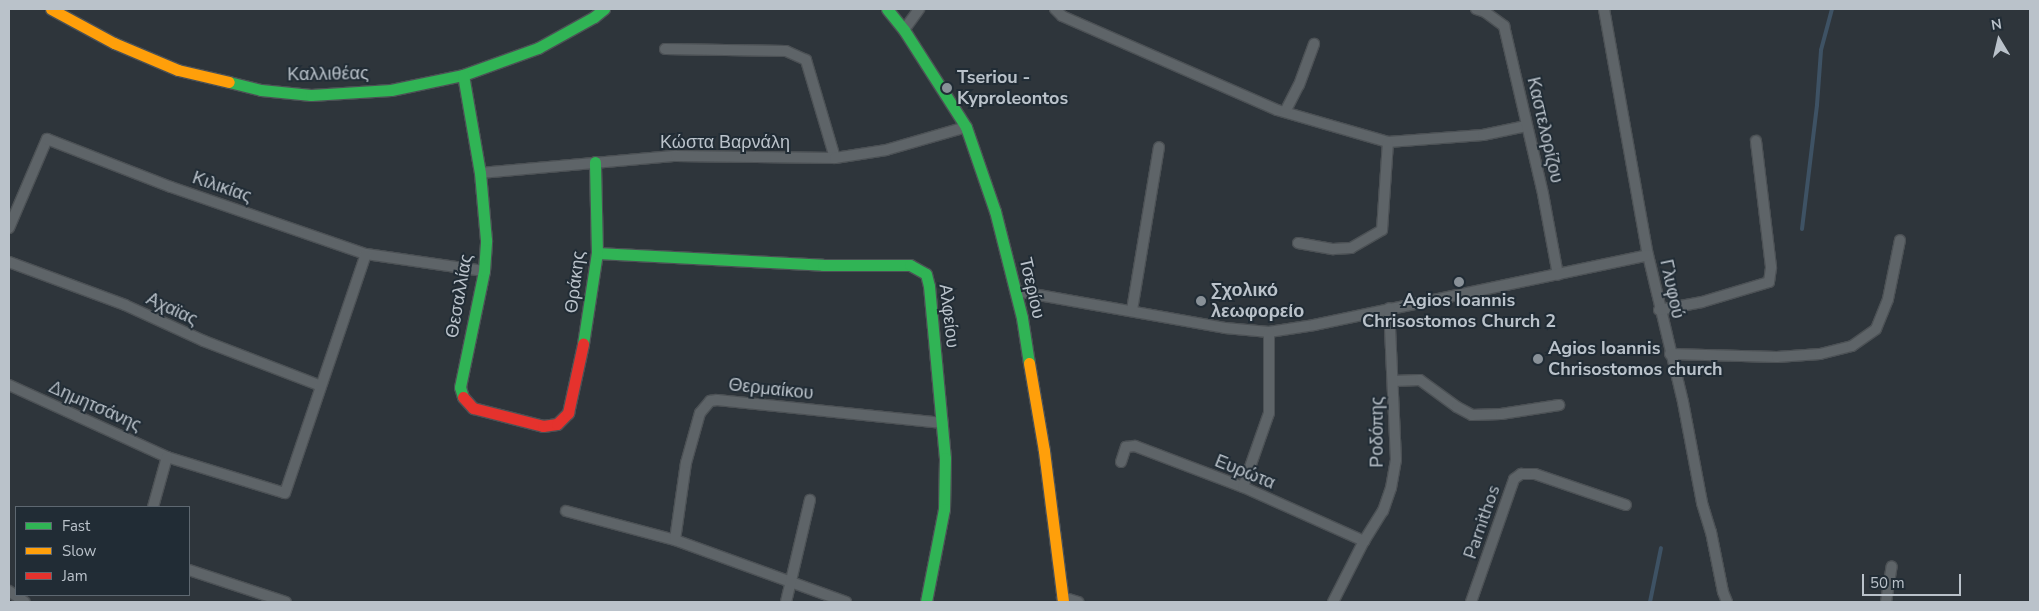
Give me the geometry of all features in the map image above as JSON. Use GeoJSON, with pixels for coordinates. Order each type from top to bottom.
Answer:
{"type":"FeatureCollection","features":[{"type":"Feature","properties":{"kind":"street","name":"Καλλιθέας"},"geometry":{"type":"LineString","coordinates":[[51,9],[114,43],[178,70],[261,90],[311,95],[391,90],[463,75],[538,48],[594,17],[604,9]]}},
{"type":"Feature","properties":{"kind":"street","name":"Τσερίου"},"geometry":{"type":"LineString","coordinates":[[887,9],[904,30],[966,127],[995,211],[1016,291],[1044,451],[1063,600]]}},
{"type":"Feature","properties":{"kind":"street"},"geometry":{"type":"LineString","coordinates":[[904,30],[919,9]]}},
{"type":"Feature","properties":{"kind":"street"},"geometry":{"type":"LineString","coordinates":[[1055,9],[1062,16],[1285,112],[1388,142],[1483,135],[1526,126]]}},
{"type":"Feature","properties":{"kind":"street","name":"Καστελορίζου"},"geometry":{"type":"LineString","coordinates":[[1476,9],[1485,12],[1504,26],[1558,275]]}},
{"type":"Feature","properties":{"kind":"street","name":"Γλυφού"},"geometry":{"type":"LineString","coordinates":[[1604,9],[1659,310],[1683,402],[1702,503],[1711,532],[1723,592],[1727,602]]}},
{"type":"Feature","properties":{"kind":"street"},"geometry":{"type":"LineString","coordinates":[[1285,112],[1299,85],[1314,44]]}},
{"type":"Feature","properties":{"kind":"street"},"geometry":{"type":"LineString","coordinates":[[665,49],[786,51],[806,60],[835,158]]}},
{"type":"Feature","properties":{"kind":"street","name":"Θεσαλλίας"},"geometry":{"type":"LineString","coordinates":[[463,75],[480,173],[486,240],[484,271],[460,387],[463,399],[473,408],[543,426],[557,424],[564,419],[570,404]]}},
{"type":"Feature","properties":{"kind":"street","name":"Κώστα Βαρνάλη"},"geometry":{"type":"LineString","coordinates":[[480,173],[676,156],[835,158],[886,150],[966,127]]}},
{"type":"Feature","properties":{"kind":"street","name":"Κιλικίας"},"geometry":{"type":"LineString","coordinates":[[9,228],[47,139],[171,187],[366,254],[484,271]]}},
{"type":"Feature","properties":{"kind":"street"},"geometry":{"type":"LineString","coordinates":[[1659,310],[1702,302],[1769,282],[1771,267],[1756,141]]}},
{"type":"Feature","properties":{"kind":"street"},"geometry":{"type":"LineString","coordinates":[[1298,243],[1333,249],[1351,248],[1382,230],[1388,142]]}},
{"type":"Feature","properties":{"kind":"street"},"geometry":{"type":"LineString","coordinates":[[1132,310],[1159,147]]}},
{"type":"Feature","properties":{"kind":"street","name":"Θράκης"},"geometry":{"type":"LineString","coordinates":[[570,404],[588,320],[598,253],[595,162]]}},
{"type":"Feature","properties":{"kind":"street"},"geometry":{"type":"LineString","coordinates":[[1670,354],[1777,357],[1820,354],[1852,346],[1876,329],[1888,299],[1900,240]]}},
{"type":"Feature","properties":{"kind":"street","name":"Αλφείου"},"geometry":{"type":"LineString","coordinates":[[598,253],[813,265],[910,266],[918,268],[926,274],[929,286],[944,423],[944,509],[926,602]]}},
{"type":"Feature","properties":{"kind":"street"},"geometry":{"type":"LineString","coordinates":[[321,386],[366,254]]}},
{"type":"Feature","properties":{"kind":"street"},"geometry":{"type":"LineString","coordinates":[[1016,291],[1132,310],[1225,328],[1269,332],[1314,325],[1648,255]]}},
{"type":"Feature","properties":{"kind":"street","name":"Αχαϊας"},"geometry":{"type":"LineString","coordinates":[[9,262],[125,305],[204,342],[321,386]]}},
{"type":"Feature","properties":{"kind":"street","name":"Ροδόπης"},"geometry":{"type":"LineString","coordinates":[[1333,602],[1364,542],[1383,511],[1391,488],[1396,460],[1389,308]]}},
{"type":"Feature","properties":{"kind":"street"},"geometry":{"type":"LineString","coordinates":[[1243,487],[1269,413],[1269,332]]}},
{"type":"Feature","properties":{"kind":"street"},"geometry":{"type":"LineString","coordinates":[[1393,381],[1420,380],[1456,407],[1472,415],[1501,414],[1558,405]]}},
{"type":"Feature","properties":{"kind":"street","name":"Δημητσάνης"},"geometry":{"type":"LineString","coordinates":[[9,385],[167,457],[285,493],[321,386]]}},
{"type":"Feature","properties":{"kind":"street","name":"Θερμαίκου"},"geometry":{"type":"LineString","coordinates":[[675,540],[686,463],[700,413],[710,401],[718,400],[944,423]]}},
{"type":"Feature","properties":{"kind":"street","name":"Ευρώτα"},"geometry":{"type":"LineString","coordinates":[[1121,462],[1126,447],[1135,446],[1243,487],[1364,542]]}},
{"type":"Feature","properties":{"kind":"street"},"geometry":{"type":"LineString","coordinates":[[153,506],[167,457]]}},
{"type":"Feature","properties":{"kind":"street","name":"Parnithos"},"geometry":{"type":"LineString","coordinates":[[1471,602],[1514,479],[1521,474],[1535,474],[1626,506]]}},
{"type":"Feature","properties":{"kind":"street"},"geometry":{"type":"LineString","coordinates":[[786,602],[810,500]]}},
{"type":"Feature","properties":{"kind":"street"},"geometry":{"type":"LineString","coordinates":[[566,511],[675,540],[846,602]]}},
{"type":"Feature","properties":{"kind":"street"},"geometry":{"type":"LineString","coordinates":[[1886,602],[1892,566]]}},
{"type":"Feature","properties":{"kind":"street"},"geometry":{"type":"LineString","coordinates":[[190,570],[286,602]]}},
{"type":"Feature","properties":{"kind":"street"},"geometry":{"type":"LineString","coordinates":[[1063,600],[1078,602]]}},
{"type":"Feature","properties":{"kind":"waterway"},"geometry":{"type":"LineString","coordinates":[[1802,229],[1817,105],[1821,50],[1832,9]]}},
{"type":"Feature","properties":{"kind":"waterway"},"geometry":{"type":"LineString","coordinates":[[1650,602],[1661,548]]}},
{"type":"Feature","properties":{"kind":"traffic: fast"},"geometry":{"type":"LineString","coordinates":[[229,82],[261,90],[311,95],[391,90],[463,75],[538,48],[594,17],[604,9]]}},
{"type":"Feature","properties":{"kind":"traffic: fast"},"geometry":{"type":"LineString","coordinates":[[887,9],[904,30],[966,127],[995,211],[1022,318],[1029,363]]}},
{"type":"Feature","properties":{"kind":"traffic: fast"},"geometry":{"type":"LineString","coordinates":[[463,75],[480,173],[486,240],[484,271],[460,387],[463,397]]}},
{"type":"Feature","properties":{"kind":"traffic: fast"},"geometry":{"type":"LineString","coordinates":[[583,344],[597,253],[595,162]]}},
{"type":"Feature","properties":{"kind":"traffic: fast"},"geometry":{"type":"LineString","coordinates":[[597,253],[823,265],[910,265],[926,274],[929,286],[945,458],[944,509],[926,602]]}},
{"type":"Feature","properties":{"kind":"traffic: slow"},"geometry":{"type":"LineString","coordinates":[[51,9],[114,43],[178,70],[229,82]]}},
{"type":"Feature","properties":{"kind":"traffic: slow"},"geometry":{"type":"LineString","coordinates":[[1029,363],[1044,451],[1063,602]]}},
{"type":"Feature","properties":{"kind":"traffic: jam"},"geometry":{"type":"LineString","coordinates":[[463,397],[473,408],[543,426],[557,424],[568,413],[583,344]]}},
{"type":"Feature","properties":{"kind":"place","name":"Tseriou - Kyproleontos"},"geometry":{"type":"Point","coordinates":[947,88]}},
{"type":"Feature","properties":{"kind":"place","name":"Agios Ioannis Chrisostomos Church 2"},"geometry":{"type":"Point","coordinates":[1459,282]}},
{"type":"Feature","properties":{"kind":"place","name":"Σχολικό λεωφορείο"},"geometry":{"type":"Point","coordinates":[1201,301]}},
{"type":"Feature","properties":{"kind":"place","name":"Agios Ioannis Chrisostomos church"},"geometry":{"type":"Point","coordinates":[1538,359]}}]}
